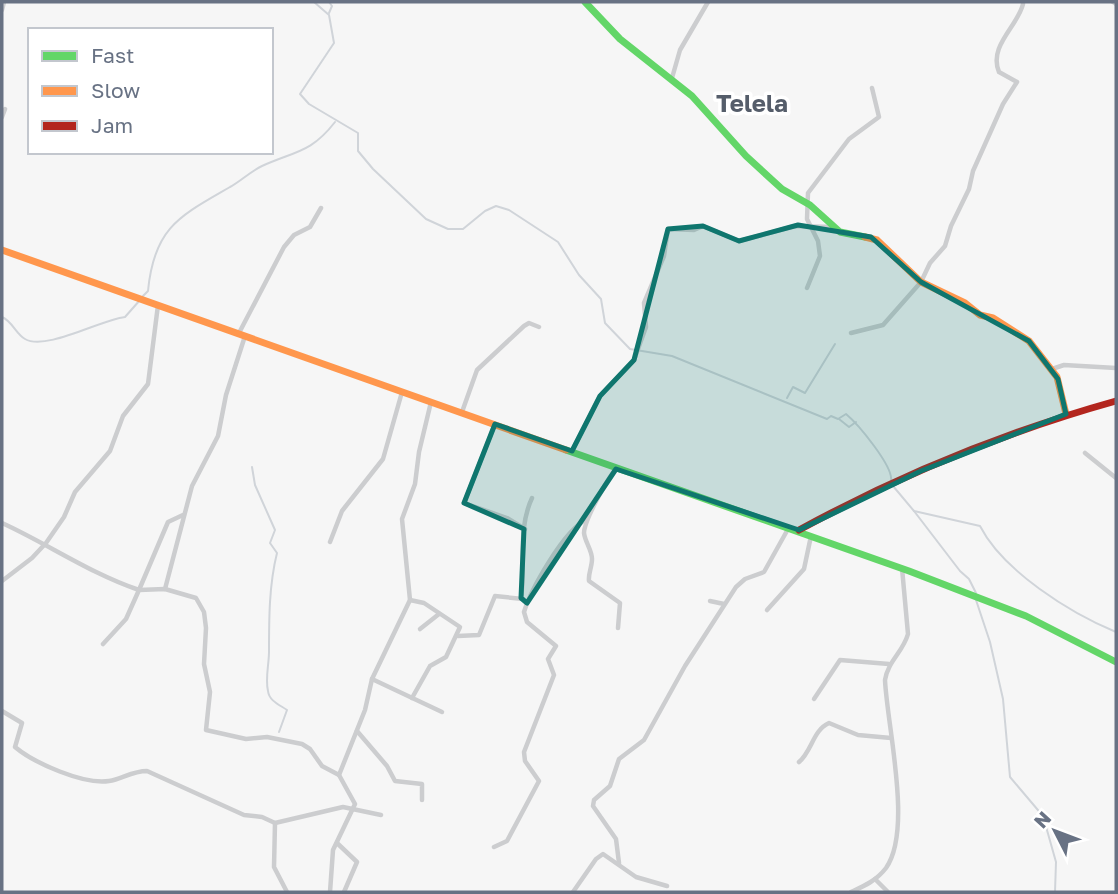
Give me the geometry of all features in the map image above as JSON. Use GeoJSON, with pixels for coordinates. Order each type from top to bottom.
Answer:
{"type":"FeatureCollection","features":[{"type":"Feature","properties":{"kind":"street"},"geometry":{"type":"LineString","coordinates":[[2,10],[5,2]]}},
{"type":"Feature","properties":{"kind":"street"},"geometry":{"type":"LineString","coordinates":[[585,2],[620,39],[672,78],[758,168],[782,189],[807,204],[843,233],[877,240],[922,282],[965,303],[981,315],[993,318],[1029,341],[1058,379],[1066,414]]}},
{"type":"Feature","properties":{"kind":"street"},"geometry":{"type":"LineString","coordinates":[[672,78],[680,50],[708,2]]}},
{"type":"Feature","properties":{"kind":"street"},"geometry":{"type":"LineString","coordinates":[[852,333],[881,326],[922,282],[930,263],[945,246],[951,226],[969,190],[973,171],[1003,104],[1017,82],[999,72],[997,65],[1006,32],[1023,4]]}},
{"type":"Feature","properties":{"kind":"street"},"geometry":{"type":"LineString","coordinates":[[807,288],[820,256],[811,228],[808,193],[851,137],[879,117],[872,88]]}},
{"type":"Feature","properties":{"kind":"street"},"geometry":{"type":"LineString","coordinates":[[2,117],[5,109]]}},
{"type":"Feature","properties":{"kind":"street"},"geometry":{"type":"LineString","coordinates":[[165,589],[192,486],[218,436],[242,335],[284,247],[295,235],[310,227],[321,208]]}},
{"type":"Feature","properties":{"kind":"street"},"geometry":{"type":"LineString","coordinates":[[572,451],[600,396],[634,360],[646,327],[644,303],[664,256],[668,229],[694,230],[703,226],[739,241],[795,226],[834,227]]}},
{"type":"Feature","properties":{"kind":"street"},"geometry":{"type":"LineString","coordinates":[[2,250],[902,568],[1026,616],[1116,662]]}},
{"type":"Feature","properties":{"kind":"street"},"geometry":{"type":"LineString","coordinates":[[2,581],[33,558],[46,543],[64,517],[75,492],[110,451],[123,416],[148,384],[158,305]]}},
{"type":"Feature","properties":{"kind":"street"},"geometry":{"type":"LineString","coordinates":[[461,412],[477,370],[524,326],[529,323],[539,327]]}},
{"type":"Feature","properties":{"kind":"street"},"geometry":{"type":"LineString","coordinates":[[1051,370],[1064,365],[1116,368]]}},
{"type":"Feature","properties":{"kind":"street"},"geometry":{"type":"LineString","coordinates":[[330,542],[342,511],[383,459],[402,392]]}},
{"type":"Feature","properties":{"kind":"street"},"geometry":{"type":"LineString","coordinates":[[799,530],[933,466],[1066,414],[1116,401]]}},
{"type":"Feature","properties":{"kind":"street"},"geometry":{"type":"LineString","coordinates":[[330,892],[333,850],[354,809],[354,797],[342,785],[339,775],[357,731],[372,679],[410,600],[401,519],[417,475],[419,452],[431,402]]}},
{"type":"Feature","properties":{"kind":"street"},"geometry":{"type":"LineString","coordinates":[[495,424],[464,503],[507,518],[525,529]]}},
{"type":"Feature","properties":{"kind":"street"},"geometry":{"type":"LineString","coordinates":[[1085,453],[1116,478]]}},
{"type":"Feature","properties":{"kind":"street"},"geometry":{"type":"LineString","coordinates":[[494,847],[507,841],[539,781],[525,761],[524,752],[554,675],[548,659],[556,646],[527,622],[524,612],[555,554],[578,525],[586,520],[600,499],[604,483],[616,469]]}},
{"type":"Feature","properties":{"kind":"street"},"geometry":{"type":"LineString","coordinates":[[522,598],[521,559],[532,499]]}},
{"type":"Feature","properties":{"kind":"street"},"geometry":{"type":"LineString","coordinates":[[103,644],[125,619],[168,522],[184,515]]}},
{"type":"Feature","properties":{"kind":"street"},"geometry":{"type":"LineString","coordinates":[[586,520],[584,534],[592,562],[588,578],[596,588],[619,601],[618,628]]}},
{"type":"Feature","properties":{"kind":"street"},"geometry":{"type":"LineString","coordinates":[[2,523],[139,590],[165,589],[195,598],[204,612],[204,664],[210,692],[206,730],[246,738],[267,737],[302,744],[310,749],[321,766],[339,775]]}},
{"type":"Feature","properties":{"kind":"street"},"geometry":{"type":"LineString","coordinates":[[618,863],[616,839],[593,806],[594,800],[610,786],[619,758],[644,740],[724,604],[742,580],[764,572],[789,527]]}},
{"type":"Feature","properties":{"kind":"street"},"geometry":{"type":"LineString","coordinates":[[767,610],[804,569],[811,535]]}},
{"type":"Feature","properties":{"kind":"street"},"geometry":{"type":"LineString","coordinates":[[851,892],[875,879],[890,861],[898,812],[898,783],[886,699],[889,664],[908,634],[902,568]]}},
{"type":"Feature","properties":{"kind":"street"},"geometry":{"type":"LineString","coordinates":[[457,637],[479,635],[495,596],[522,598],[527,603]]}},
{"type":"Feature","properties":{"kind":"street"},"geometry":{"type":"LineString","coordinates":[[410,600],[424,603],[460,625],[446,657],[430,666],[412,698]]}},
{"type":"Feature","properties":{"kind":"street"},"geometry":{"type":"LineString","coordinates":[[710,601],[724,604]]}},
{"type":"Feature","properties":{"kind":"street"},"geometry":{"type":"LineString","coordinates":[[420,629],[439,614]]}},
{"type":"Feature","properties":{"kind":"street"},"geometry":{"type":"LineString","coordinates":[[814,699],[840,660],[889,664]]}},
{"type":"Feature","properties":{"kind":"street"},"geometry":{"type":"LineString","coordinates":[[372,679],[442,712]]}},
{"type":"Feature","properties":{"kind":"street"},"geometry":{"type":"LineString","coordinates":[[2,711],[22,723],[15,747],[70,775],[109,781],[130,773],[147,771],[211,797],[244,815],[262,817],[275,823],[327,809],[354,809],[381,815]]}},
{"type":"Feature","properties":{"kind":"street"},"geometry":{"type":"LineString","coordinates":[[799,762],[811,749],[819,730],[829,723],[858,735],[891,738]]}},
{"type":"Feature","properties":{"kind":"street"},"geometry":{"type":"LineString","coordinates":[[357,731],[395,781],[422,784],[422,800]]}},
{"type":"Feature","properties":{"kind":"street"},"geometry":{"type":"LineString","coordinates":[[275,823],[274,867],[287,892]]}},
{"type":"Feature","properties":{"kind":"street"},"geometry":{"type":"LineString","coordinates":[[337,841],[357,862],[344,892]]}},
{"type":"Feature","properties":{"kind":"street"},"geometry":{"type":"LineString","coordinates":[[573,892],[599,856],[603,855],[636,877],[667,886]]}},
{"type":"Feature","properties":{"kind":"street"},"geometry":{"type":"LineString","coordinates":[[875,879],[888,892]]}},
{"type":"Feature","properties":{"kind":"highlighted area"},"geometry":{"type":"Polygon","coordinates":[[[798,225],[871,237],[921,282],[1029,341],[1058,379],[1066,414],[921,471],[799,530],[616,469],[527,603],[521,598],[524,529],[464,503],[495,424],[572,451],[600,396],[634,360],[668,229],[703,226],[739,241],[798,225]]]}},
{"type":"Feature","properties":{"kind":"waterway"},"geometry":{"type":"LineString","coordinates":[[314,2],[329,15],[334,43],[300,94],[309,104],[358,133],[358,151],[373,169],[426,219],[448,229],[463,229],[485,211],[496,206],[509,210],[558,242],[579,275],[601,299],[605,323],[630,349],[672,356],[827,419],[831,416],[838,419],[846,414],[881,456],[891,481]]}},
{"type":"Feature","properties":{"kind":"waterway"},"geometry":{"type":"LineString","coordinates":[[329,2],[332,6],[329,13]]}},
{"type":"Feature","properties":{"kind":"waterway"},"geometry":{"type":"LineString","coordinates":[[143,296],[148,291],[156,252],[172,226],[197,206],[258,168],[310,146],[335,122]]}},
{"type":"Feature","properties":{"kind":"waterway"},"geometry":{"type":"LineString","coordinates":[[2,317],[25,339],[34,342],[46,341],[125,317],[140,300]]}},
{"type":"Feature","properties":{"kind":"waterway"},"geometry":{"type":"LineString","coordinates":[[787,398],[793,387],[805,393],[835,344]]}},
{"type":"Feature","properties":{"kind":"waterway"},"geometry":{"type":"LineString","coordinates":[[839,419],[849,427],[856,422]]}},
{"type":"Feature","properties":{"kind":"waterway"},"geometry":{"type":"LineString","coordinates":[[252,467],[255,485],[275,530],[270,543],[277,553],[269,615],[267,682],[270,697],[287,710],[279,732]]}},
{"type":"Feature","properties":{"kind":"waterway"},"geometry":{"type":"LineString","coordinates":[[893,486],[914,511],[980,526],[1004,559],[1039,589],[1079,614],[1116,632]]}},
{"type":"Feature","properties":{"kind":"waterway"},"geometry":{"type":"LineString","coordinates":[[914,511],[969,579],[976,593]]}},
{"type":"Feature","properties":{"kind":"waterway"},"geometry":{"type":"LineString","coordinates":[[976,600],[990,642],[1003,699],[1010,777],[1043,816],[1056,862],[1055,892]]}},
{"type":"Feature","properties":{"kind":"traffic: fast"},"geometry":{"type":"LineString","coordinates":[[585,2],[620,39],[692,96],[746,156],[782,189],[810,205],[840,232],[865,237]]}},
{"type":"Feature","properties":{"kind":"traffic: fast"},"geometry":{"type":"LineString","coordinates":[[566,450],[909,571],[1026,616],[1116,662]]}},
{"type":"Feature","properties":{"kind":"traffic: slow"},"geometry":{"type":"LineString","coordinates":[[865,237],[877,240],[921,282],[965,303],[980,315],[993,318],[1029,341],[1057,377],[1066,414]]}},
{"type":"Feature","properties":{"kind":"traffic: slow"},"geometry":{"type":"LineString","coordinates":[[2,250],[566,450]]}},
{"type":"Feature","properties":{"kind":"traffic: jam"},"geometry":{"type":"LineString","coordinates":[[799,530],[914,473],[1034,426],[1116,401]]}},
{"type":"Feature","properties":{"kind":"district","name":"Telela"},"geometry":{"type":"Point","coordinates":[752,104]}}]}
